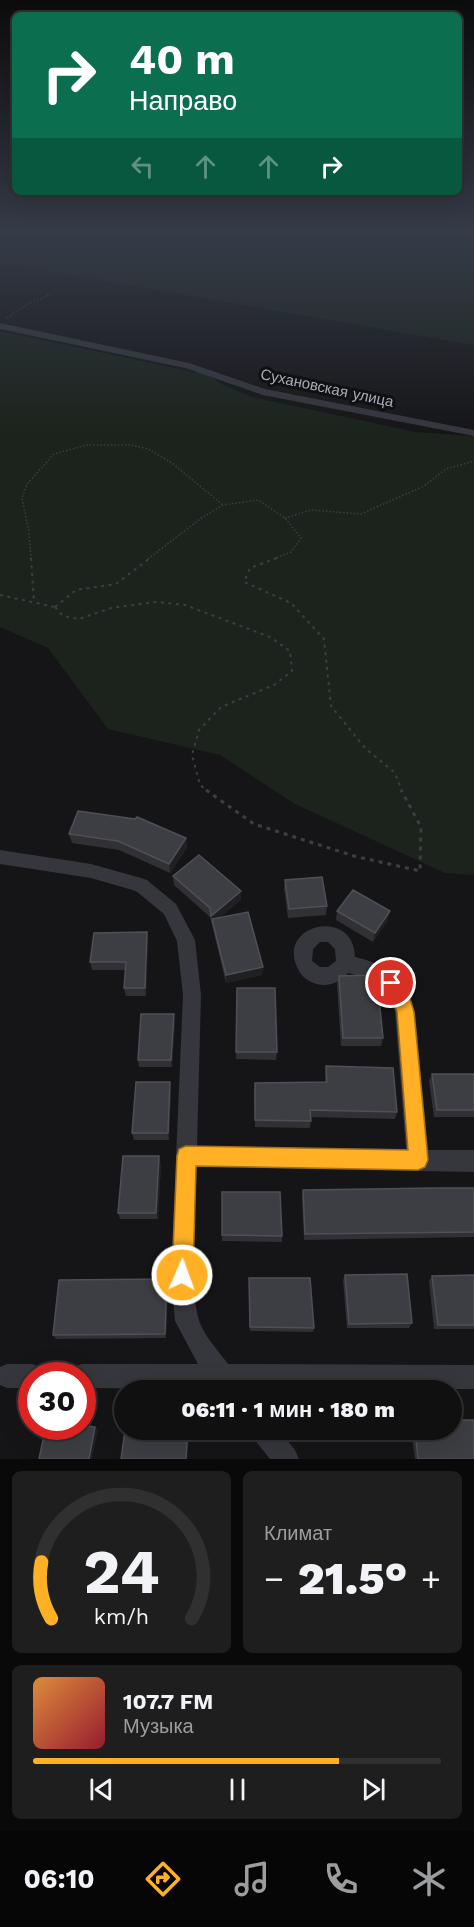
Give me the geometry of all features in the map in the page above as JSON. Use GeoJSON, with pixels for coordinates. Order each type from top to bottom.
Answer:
{"type":"FeatureCollection","features":[{"type":"Feature","properties":{"kind":"street","name":"Сухановская улица"},"geometry":{"type":"LineString","coordinates":[[2,323],[186,364],[263,392],[474,433]]}},
{"type":"Feature","properties":{"kind":"street"},"geometry":{"type":"LineString","coordinates":[[0,857],[91,871],[141,885],[170,909],[186,940],[192,994],[182,1275],[187,1321],[202,1349],[224,1380]]}},
{"type":"Feature","properties":{"kind":"street"},"geometry":{"type":"LineString","coordinates":[[345,964],[377,972],[391,983],[401,997],[405,1012],[418,1160]]}},
{"type":"Feature","properties":{"kind":"street"},"geometry":{"type":"LineString","coordinates":[[186,1156],[474,1161]]}},
{"type":"Feature","properties":{"kind":"street"},"geometry":{"type":"LineString","coordinates":[[7,1376],[18,1376]]}},
{"type":"Feature","properties":{"kind":"street"},"geometry":{"type":"LineString","coordinates":[[96,1377],[154,1380]]}},
{"type":"Feature","properties":{"kind":"street"},"geometry":{"type":"LineString","coordinates":[[368,1380],[474,1377]]}},
{"type":"Feature","properties":{"kind":"street"},"geometry":{"type":"LineString","coordinates":[[271,1440],[286,1459]]}},
{"type":"Feature","properties":{"kind":"path"},"geometry":{"type":"LineString","coordinates":[[2,323],[15,311],[38,300]]}},
{"type":"Feature","properties":{"kind":"path"},"geometry":{"type":"LineString","coordinates":[[34,602],[29,534],[22,498],[27,484],[54,454],[87,445],[131,446],[148,449],[172,463],[223,505]]}},
{"type":"Feature","properties":{"kind":"path"},"geometry":{"type":"LineString","coordinates":[[285,518],[311,510],[361,514],[424,486],[446,468],[474,461]]}},
{"type":"Feature","properties":{"kind":"path"},"geometry":{"type":"LineString","coordinates":[[0,595],[55,607],[63,616],[79,619],[111,608],[156,602],[185,605],[270,637],[290,651],[292,670],[274,685],[221,707],[199,730],[192,755],[200,785],[254,824],[354,856],[420,871],[421,827],[404,796],[395,772],[365,748],[331,706],[324,639],[291,603],[244,582],[250,568],[291,552],[302,538],[285,518],[258,501],[223,505],[200,519],[116,584],[76,590],[55,607]]}},
{"type":"Feature","properties":{"kind":"shaded area"},"geometry":{"type":"Polygon","coordinates":[[[214,300],[474,300],[474,345],[214,300]]]}},
{"type":"Feature","properties":{"kind":"shaded area"},"geometry":{"type":"Polygon","coordinates":[[[0,331],[208,375],[223,385],[252,397],[416,432],[474,436],[474,875],[445,873],[295,804],[220,755],[108,729],[48,648],[0,627],[0,331]]]}},
{"type":"Feature","properties":{"kind":"building"},"geometry":{"type":"Polygon","coordinates":[[[78,811],[135,819],[137,817],[186,838],[169,864],[118,841],[69,834],[78,811]]]}},
{"type":"Feature","properties":{"kind":"building"},"geometry":{"type":"Polygon","coordinates":[[[199,855],[241,891],[211,916],[210,908],[173,876],[199,855]]]}},
{"type":"Feature","properties":{"kind":"building"},"geometry":{"type":"Polygon","coordinates":[[[322,877],[327,906],[289,909],[285,880],[322,877]]]}},
{"type":"Feature","properties":{"kind":"building"},"geometry":{"type":"Polygon","coordinates":[[[353,890],[390,911],[375,933],[337,911],[353,890]]]}},
{"type":"Feature","properties":{"kind":"building"},"geometry":{"type":"Polygon","coordinates":[[[248,912],[263,967],[226,975],[212,919],[248,912]]]}},
{"type":"Feature","properties":{"kind":"building"},"geometry":{"type":"Polygon","coordinates":[[[147,932],[145,988],[124,988],[126,962],[90,962],[94,933],[147,932]]]}},
{"type":"Feature","properties":{"kind":"building"},"geometry":{"type":"Polygon","coordinates":[[[374,975],[377,978],[383,1038],[343,1038],[339,976],[374,975]]]}},
{"type":"Feature","properties":{"kind":"building"},"geometry":{"type":"Polygon","coordinates":[[[237,988],[275,988],[277,1052],[236,1052],[237,988]]]}},
{"type":"Feature","properties":{"kind":"building"},"geometry":{"type":"Polygon","coordinates":[[[141,1014],[174,1014],[171,1060],[138,1060],[141,1014]]]}},
{"type":"Feature","properties":{"kind":"building"},"geometry":{"type":"Polygon","coordinates":[[[326,1066],[393,1068],[397,1112],[310,1110],[311,1121],[255,1120],[255,1083],[327,1082],[326,1066]]]}},
{"type":"Feature","properties":{"kind":"building"},"geometry":{"type":"Polygon","coordinates":[[[432,1074],[474,1074],[474,1110],[437,1110],[432,1074]]]}},
{"type":"Feature","properties":{"kind":"building"},"geometry":{"type":"Polygon","coordinates":[[[136,1082],[170,1082],[168,1133],[132,1133],[136,1082]]]}},
{"type":"Feature","properties":{"kind":"building"},"geometry":{"type":"Polygon","coordinates":[[[123,1156],[159,1156],[156,1213],[118,1213],[123,1156]]]}},
{"type":"Feature","properties":{"kind":"building"},"geometry":{"type":"Polygon","coordinates":[[[474,1188],[474,1232],[305,1234],[303,1190],[474,1188]]]}},
{"type":"Feature","properties":{"kind":"building"},"geometry":{"type":"Polygon","coordinates":[[[222,1192],[280,1192],[282,1236],[222,1235],[222,1192]]]}},
{"type":"Feature","properties":{"kind":"building"},"geometry":{"type":"Polygon","coordinates":[[[407,1274],[412,1323],[349,1324],[345,1275],[407,1274]]]}},
{"type":"Feature","properties":{"kind":"building"},"geometry":{"type":"Polygon","coordinates":[[[474,1275],[474,1325],[438,1325],[432,1276],[474,1275]]]}},
{"type":"Feature","properties":{"kind":"building"},"geometry":{"type":"Polygon","coordinates":[[[249,1278],[310,1278],[314,1328],[250,1327],[249,1278]]]}},
{"type":"Feature","properties":{"kind":"building"},"geometry":{"type":"Polygon","coordinates":[[[167,1279],[165,1334],[53,1335],[59,1280],[167,1279]]]}},
{"type":"Feature","properties":{"kind":"building"},"geometry":{"type":"Polygon","coordinates":[[[462,1420],[474,1420],[474,1459],[418,1459],[416,1440],[462,1440],[462,1420]]]}},
{"type":"Feature","properties":{"kind":"building"},"geometry":{"type":"Polygon","coordinates":[[[43,1440],[93,1440],[89,1459],[39,1459],[43,1440]]]}},
{"type":"Feature","properties":{"kind":"building"},"geometry":{"type":"Polygon","coordinates":[[[124,1440],[187,1440],[186,1459],[121,1459],[124,1440]]]}},
{"type":"Feature","properties":{"kind":"route"},"geometry":{"type":"LineString","coordinates":[[182,1275],[186,1156],[418,1160],[405,1012],[401,997],[391,983]]}}]}
